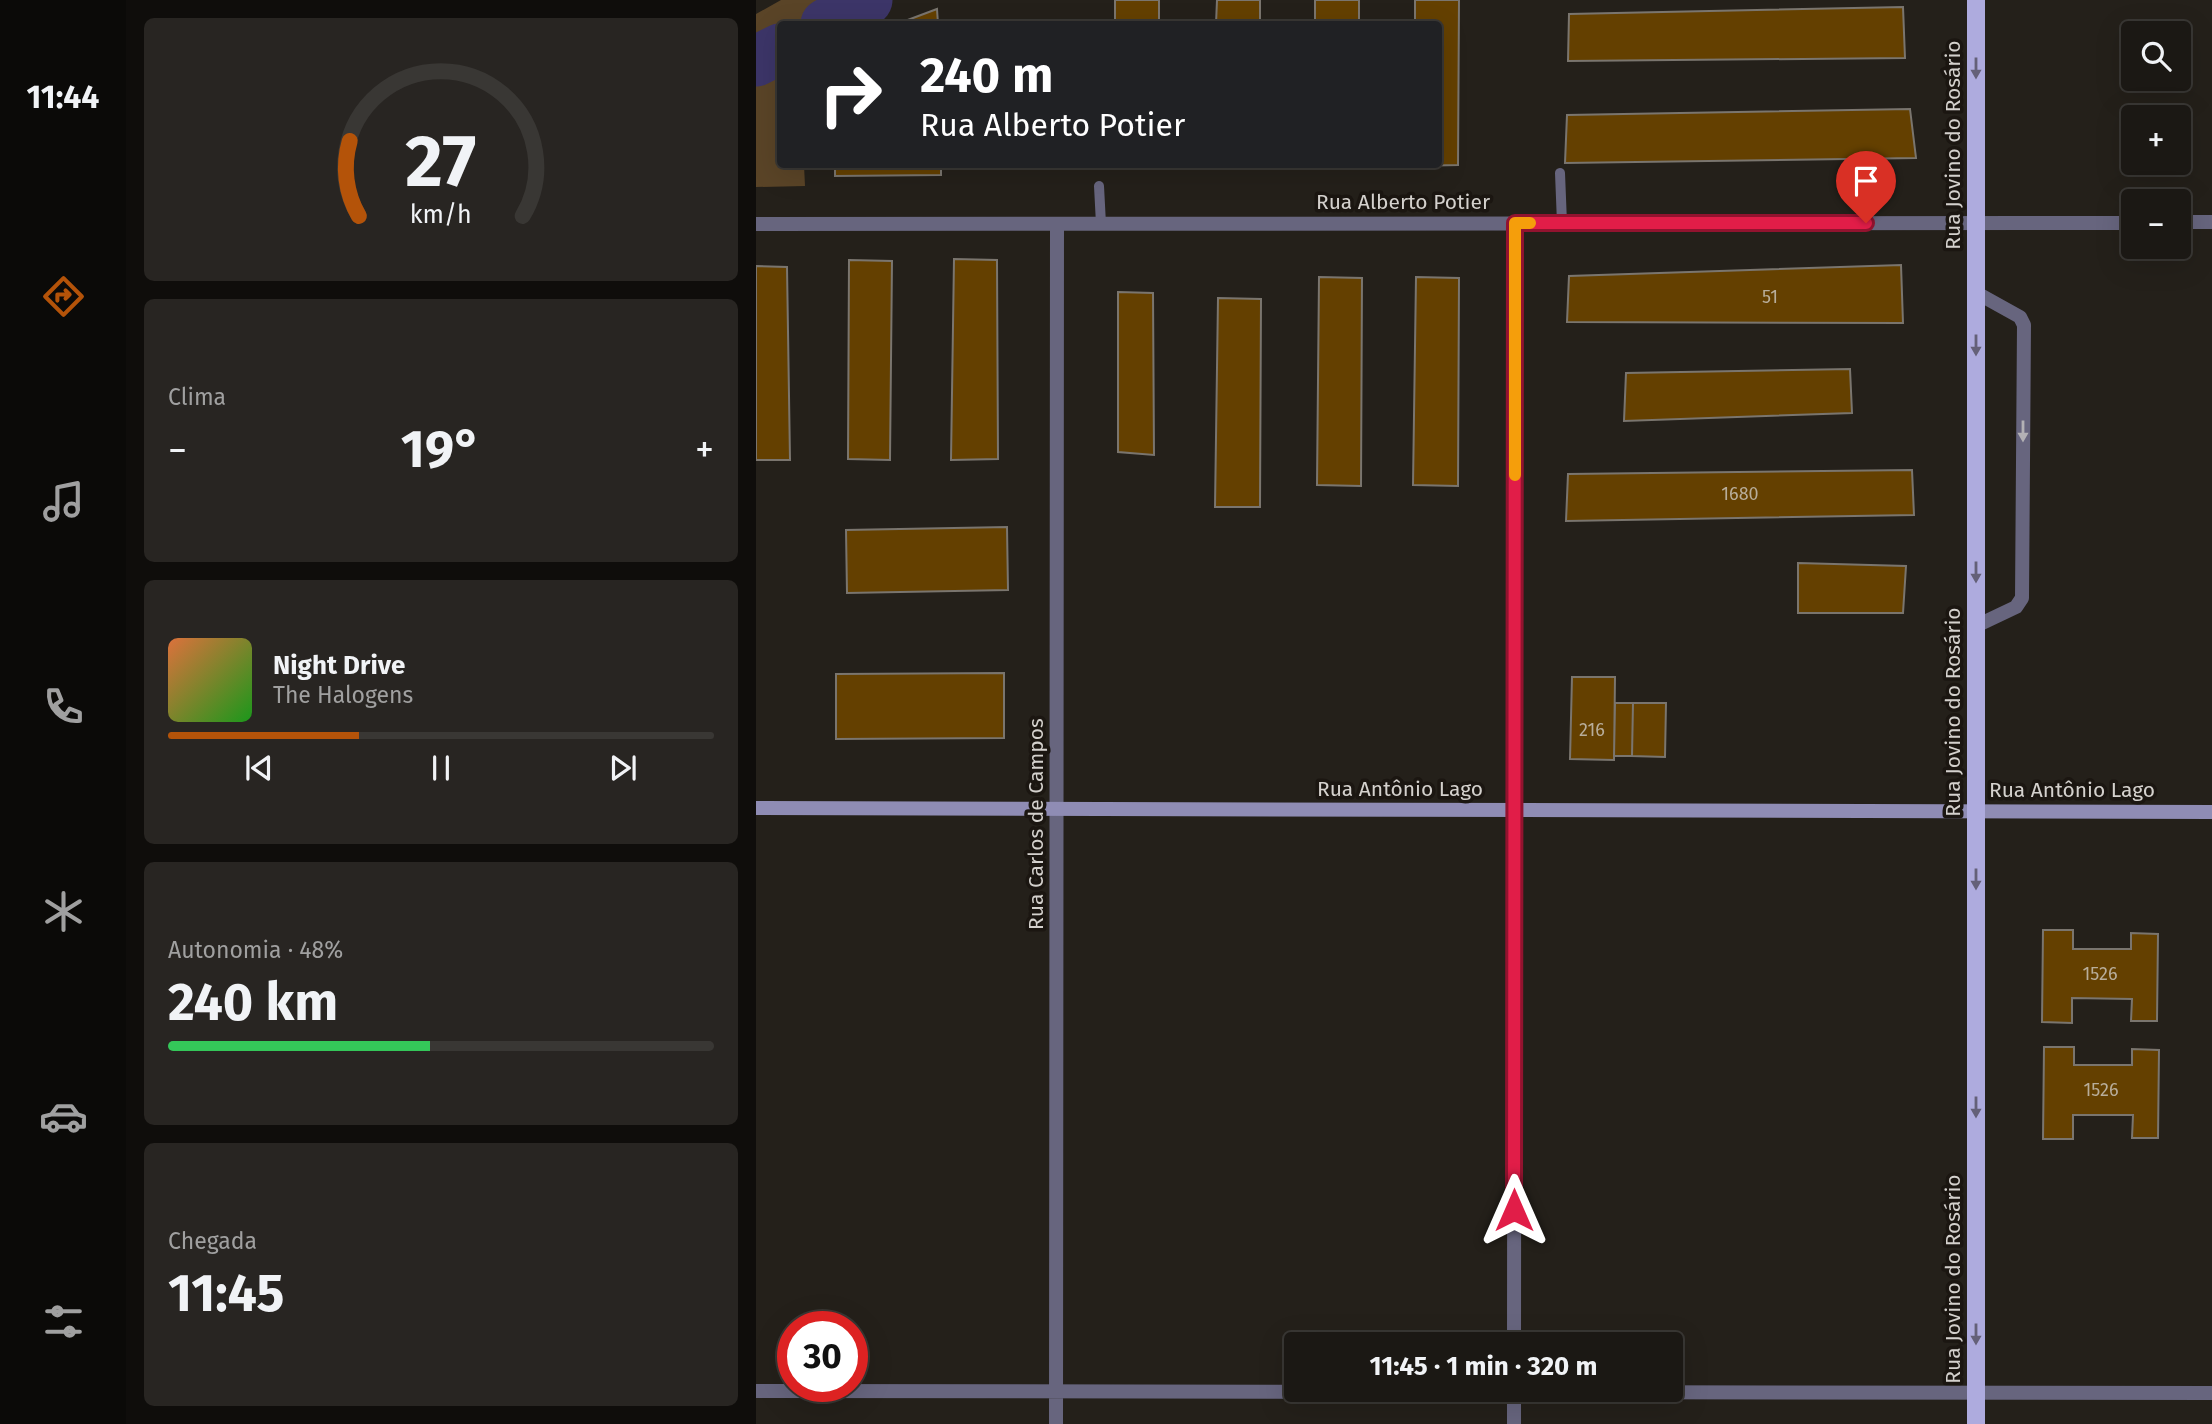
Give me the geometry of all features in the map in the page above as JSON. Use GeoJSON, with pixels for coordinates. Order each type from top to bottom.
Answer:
{"type":"FeatureCollection","features":[{"type":"Feature","properties":{"kind":"main road","name":"Rua Jovino do Rosário"},"geometry":{"type":"LineString","coordinates":[[1976,0],[1976,1424]]}},
{"type":"Feature","properties":{"kind":"street"},"geometry":{"type":"LineString","coordinates":[[2191,222],[2212,222]]}},
{"type":"Feature","properties":{"kind":"street"},"geometry":{"type":"LineString","coordinates":[[1514,1332],[1515,223]]}},
{"type":"Feature","properties":{"kind":"street","name":"Rua Alberto Potier"},"geometry":{"type":"LineString","coordinates":[[756,224],[2121,223]]}},
{"type":"Feature","properties":{"kind":"street","name":"Rua Carlos de Campos"},"geometry":{"type":"LineString","coordinates":[[1056,1424],[1057,224]]}},
{"type":"Feature","properties":{"kind":"street"},"geometry":{"type":"LineString","coordinates":[[1975,292],[2020,317],[2024,325],[2022,598],[2016,607],[1976,626]]}},
{"type":"Feature","properties":{"kind":"street","name":"Rua Antônio Lago"},"geometry":{"type":"LineString","coordinates":[[756,808],[2212,811]]}},
{"type":"Feature","properties":{"kind":"street"},"geometry":{"type":"LineString","coordinates":[[756,1391],[1284,1391]]}},
{"type":"Feature","properties":{"kind":"street"},"geometry":{"type":"LineString","coordinates":[[1683,1391],[2212,1393]]}},
{"type":"Feature","properties":{"kind":"street"},"geometry":{"type":"LineString","coordinates":[[1514,1402],[1514,1424]]}},
{"type":"Feature","properties":{"kind":"lane"},"geometry":{"type":"LineString","coordinates":[[1560,173],[1562,223]]}},
{"type":"Feature","properties":{"kind":"lane"},"geometry":{"type":"LineString","coordinates":[[1099,186],[1101,224]]}},
{"type":"Feature","properties":{"kind":"shaded area"},"geometry":{"type":"Polygon","coordinates":[[[781,0],[844,0],[807,21],[777,21],[777,39],[756,51],[756,14],[781,0]]]}},
{"type":"Feature","properties":{"kind":"shaded area"},"geometry":{"type":"Polygon","coordinates":[[[777,64],[777,168],[804,168],[805,186],[756,187],[756,73],[777,64]]]}},
{"type":"Feature","properties":{"kind":"building"},"geometry":{"type":"Polygon","coordinates":[[[1115,0],[1159,0],[1159,21],[1115,21],[1115,0]]]}},
{"type":"Feature","properties":{"kind":"building"},"geometry":{"type":"Polygon","coordinates":[[[1217,0],[1260,0],[1260,21],[1216,21],[1217,0]]]}},
{"type":"Feature","properties":{"kind":"building"},"geometry":{"type":"Polygon","coordinates":[[[1315,0],[1359,0],[1359,21],[1315,21],[1315,0]]]}},
{"type":"Feature","properties":{"kind":"building"},"geometry":{"type":"Polygon","coordinates":[[[1415,0],[1459,0],[1458,165],[1442,165],[1442,21],[1415,21],[1415,0]]]}},
{"type":"Feature","properties":{"kind":"building"},"geometry":{"type":"Polygon","coordinates":[[[1903,7],[1905,58],[1568,61],[1569,14],[1903,7]]]}},
{"type":"Feature","properties":{"kind":"building"},"geometry":{"type":"Polygon","coordinates":[[[937,9],[938,21],[905,21],[937,9]]]}},
{"type":"Feature","properties":{"kind":"building"},"geometry":{"type":"Polygon","coordinates":[[[1910,109],[1916,158],[1565,163],[1567,115],[1910,109]]]}},
{"type":"Feature","properties":{"kind":"building"},"geometry":{"type":"Polygon","coordinates":[[[835,168],[941,168],[941,175],[835,176],[835,168]]]}},
{"type":"Feature","properties":{"kind":"building"},"geometry":{"type":"Polygon","coordinates":[[[954,259],[997,260],[998,459],[951,460],[954,259]]]}},
{"type":"Feature","properties":{"kind":"building"},"geometry":{"type":"Polygon","coordinates":[[[849,260],[892,261],[890,460],[848,459],[849,260]]]}},
{"type":"Feature","properties":{"kind":"building"},"geometry":{"type":"Polygon","coordinates":[[[1901,265],[1903,323],[1567,322],[1569,276],[1901,265]]]}},
{"type":"Feature","properties":{"kind":"building"},"geometry":{"type":"Polygon","coordinates":[[[756,266],[787,267],[790,460],[756,460],[756,266]]]}},
{"type":"Feature","properties":{"kind":"building"},"geometry":{"type":"Polygon","coordinates":[[[1319,277],[1362,278],[1361,486],[1317,485],[1319,277]]]}},
{"type":"Feature","properties":{"kind":"building"},"geometry":{"type":"Polygon","coordinates":[[[1416,277],[1459,278],[1458,486],[1413,485],[1416,277]]]}},
{"type":"Feature","properties":{"kind":"building"},"geometry":{"type":"Polygon","coordinates":[[[1118,292],[1153,293],[1154,455],[1118,452],[1118,292]]]}},
{"type":"Feature","properties":{"kind":"building"},"geometry":{"type":"Polygon","coordinates":[[[1218,298],[1261,299],[1260,507],[1215,507],[1218,298]]]}},
{"type":"Feature","properties":{"kind":"building"},"geometry":{"type":"Polygon","coordinates":[[[1850,369],[1852,413],[1624,421],[1626,373],[1850,369]]]}},
{"type":"Feature","properties":{"kind":"building"},"geometry":{"type":"Polygon","coordinates":[[[1912,470],[1914,515],[1566,521],[1568,474],[1912,470]]]}},
{"type":"Feature","properties":{"kind":"building"},"geometry":{"type":"Polygon","coordinates":[[[1007,527],[1008,590],[847,593],[846,530],[1007,527]]]}},
{"type":"Feature","properties":{"kind":"building"},"geometry":{"type":"Polygon","coordinates":[[[1798,563],[1906,566],[1903,613],[1798,613],[1798,563]]]}},
{"type":"Feature","properties":{"kind":"building"},"geometry":{"type":"Polygon","coordinates":[[[1004,673],[1004,738],[836,739],[836,674],[1004,673]]]}},
{"type":"Feature","properties":{"kind":"building"},"geometry":{"type":"Polygon","coordinates":[[[1572,677],[1615,677],[1614,760],[1570,759],[1572,677]]]}},
{"type":"Feature","properties":{"kind":"building"},"geometry":{"type":"Polygon","coordinates":[[[1615,703],[1633,703],[1632,756],[1614,756],[1615,703]]]}},
{"type":"Feature","properties":{"kind":"building"},"geometry":{"type":"Polygon","coordinates":[[[1633,703],[1666,703],[1665,757],[1632,756],[1633,703]]]}},
{"type":"Feature","properties":{"kind":"building"},"geometry":{"type":"Polygon","coordinates":[[[2043,930],[2073,930],[2073,949],[2131,949],[2131,933],[2158,934],[2157,1021],[2131,1021],[2132,999],[2072,998],[2072,1023],[2042,1022],[2043,930]]]}},
{"type":"Feature","properties":{"kind":"building"},"geometry":{"type":"Polygon","coordinates":[[[2044,1047],[2074,1047],[2074,1065],[2132,1065],[2132,1049],[2159,1050],[2158,1138],[2132,1138],[2133,1115],[2073,1115],[2073,1139],[2043,1139],[2044,1047]]]}},
{"type":"Feature","properties":{"kind":"waterway"},"geometry":{"type":"LineString","coordinates":[[831,21],[867,0]]}},
{"type":"Feature","properties":{"kind":"waterway"},"geometry":{"type":"LineString","coordinates":[[756,61],[777,50]]}},
{"type":"Feature","properties":{"kind":"slow traffic"},"geometry":{"type":"LineString","coordinates":[[1515,475],[1515,223],[1530,223]]}},
{"type":"Feature","properties":{"kind":"route"},"geometry":{"type":"LineString","coordinates":[[1514,1210],[1515,223],[1866,223]]}}]}
